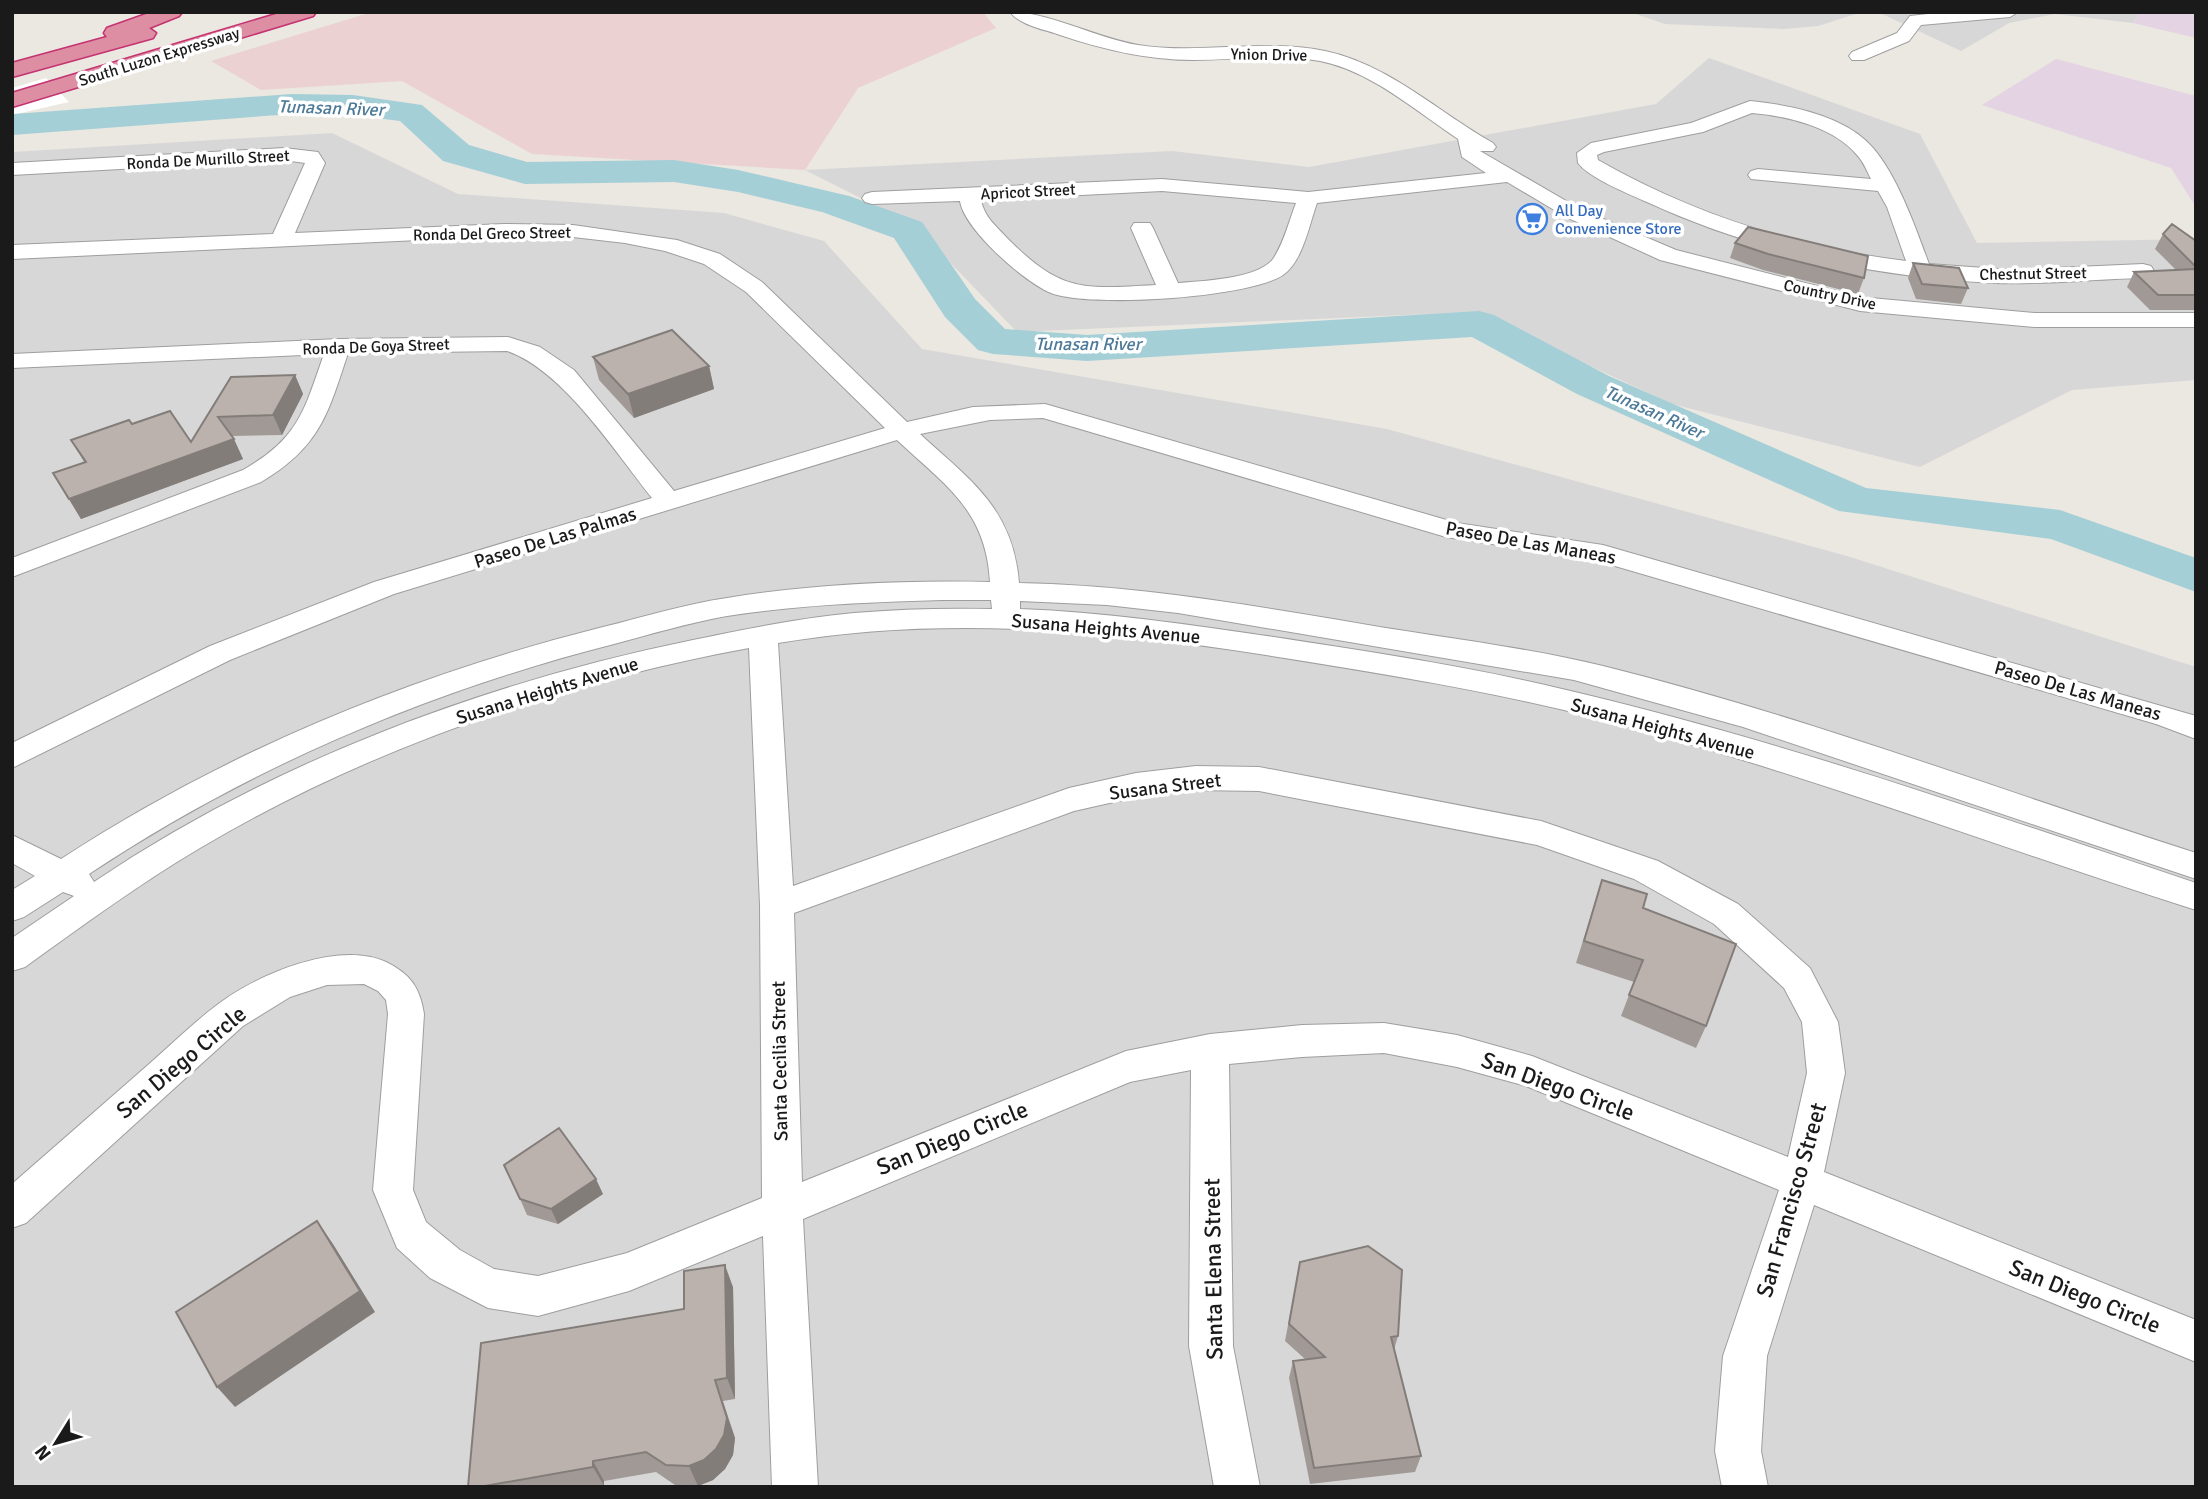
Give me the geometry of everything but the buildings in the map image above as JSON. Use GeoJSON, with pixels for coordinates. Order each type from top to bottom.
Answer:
{"type":"FeatureCollection","features":[{"type":"Feature","properties":{"kind":"highway","name":"South Luzon Expressway"},"geometry":{"type":"LineString","coordinates":[[12,100],[306,12]]}},
{"type":"Feature","properties":{"kind":"highway"},"geometry":{"type":"LineString","coordinates":[[156,57],[331,12]]}},
{"type":"Feature","properties":{"kind":"highway","name":"South Luzon Expressway"},"geometry":{"type":"LineString","coordinates":[[12,68],[182,16]]}},
{"type":"Feature","properties":{"kind":"street","name":"Ynion Drive"},"geometry":{"type":"LineString","coordinates":[[1018,12],[1037,22],[1087,38],[1169,54],[1280,51],[1334,59],[1364,71],[1499,155]]}},
{"type":"Feature","properties":{"kind":"street"},"geometry":{"type":"LineString","coordinates":[[1857,56],[1903,37],[1916,20],[2010,12]]}},
{"type":"Feature","properties":{"kind":"street","name":"Chestnut Street"},"geometry":{"type":"LineString","coordinates":[[1886,187],[1866,152],[1845,135],[1808,119],[1761,107],[1741,109],[1696,128],[1598,147],[1587,153],[1588,163],[1649,197],[1710,221],[1836,255],[1920,269],[1995,276],[2143,271]]}},
{"type":"Feature","properties":{"kind":"street"},"geometry":{"type":"LineString","coordinates":[[1468,138],[1469,153],[1477,160],[1511,176]]}},
{"type":"Feature","properties":{"kind":"street","name":"Ronda De Murillo Street"},"geometry":{"type":"LineString","coordinates":[[12,169],[284,154],[311,156],[315,163],[314,170],[281,240]]}},
{"type":"Feature","properties":{"kind":"street","name":"Country Drive"},"geometry":{"type":"LineString","coordinates":[[1499,155],[1506,162],[1511,176],[1573,213],[1668,255],[1860,304],[2035,320],[2196,320]]}},
{"type":"Feature","properties":{"kind":"street"},"geometry":{"type":"LineString","coordinates":[[1758,175],[1886,187],[1897,206],[1920,269]]}},
{"type":"Feature","properties":{"kind":"street","name":"Apricot Street"},"geometry":{"type":"LineString","coordinates":[[1308,198],[1283,262],[1265,275],[1240,282],[1099,295],[1079,294],[1054,286],[1033,272],[975,217],[971,209],[970,194],[1161,185],[1308,198],[1511,176]]}},
{"type":"Feature","properties":{"kind":"street"},"geometry":{"type":"LineString","coordinates":[[872,198],[970,194]]}},
{"type":"Feature","properties":{"kind":"street"},"geometry":{"type":"LineString","coordinates":[[1668,255],[1710,221]]}},
{"type":"Feature","properties":{"kind":"street"},"geometry":{"type":"LineString","coordinates":[[1142,228],[1169,289]]}},
{"type":"Feature","properties":{"kind":"street","name":"Ronda Del Greco Street"},"geometry":{"type":"LineString","coordinates":[[12,252],[504,230],[573,231],[669,245],[712,260],[754,287],[902,431]]}},
{"type":"Feature","properties":{"kind":"street","name":"Ronda De Goya Street"},"geometry":{"type":"LineString","coordinates":[[12,361],[339,346],[488,343],[526,348],[546,358],[565,375],[670,503]]}},
{"type":"Feature","properties":{"kind":"street"},"geometry":{"type":"LineString","coordinates":[[12,568],[252,476],[277,463],[297,445],[309,428],[339,346]]}},
{"type":"Feature","properties":{"kind":"street","name":"Paseo De Las Maneas"},"geometry":{"type":"LineString","coordinates":[[902,431],[946,417],[981,412],[1012,409],[1045,411],[1325,495],[1456,531],[1593,551],[2167,716],[2196,728]]}},
{"type":"Feature","properties":{"kind":"street"},"geometry":{"type":"LineString","coordinates":[[902,431],[969,495],[988,517],[999,543],[1005,605]]}},
{"type":"Feature","properties":{"kind":"street","name":"Paseo De Las Palmas"},"geometry":{"type":"LineString","coordinates":[[12,757],[220,653],[300,619],[384,588],[902,431]]}},
{"type":"Feature","properties":{"kind":"street","name":"Susana Heights Avenue"},"geometry":{"type":"LineString","coordinates":[[12,908],[63,873],[183,801],[280,752],[386,705],[525,657],[593,638],[726,608],[858,594],[1005,605],[1304,651],[1597,707],[1701,736],[1877,791],[2196,897]]}},
{"type":"Feature","properties":{"kind":"street","name":"Susana Heights Avenue"},"geometry":{"type":"LineString","coordinates":[[12,957],[142,867],[212,825],[288,788],[475,709],[599,671],[681,651],[763,636],[1077,594],[1150,601],[1323,627],[1599,676],[1850,751],[2196,866]]}},
{"type":"Feature","properties":{"kind":"street","name":"Santa Cecilia Street"},"geometry":{"type":"LineString","coordinates":[[763,636],[777,905],[782,1208],[795,1487]]}},
{"type":"Feature","properties":{"kind":"street","name":"Susana Street"},"geometry":{"type":"LineString","coordinates":[[777,905],[1069,800],[1136,785],[1196,778],[1259,779],[1541,833],[1646,870]]}},
{"type":"Feature","properties":{"kind":"street"},"geometry":{"type":"LineString","coordinates":[[12,847],[63,873],[98,897]]}},
{"type":"Feature","properties":{"kind":"street","name":"San Francisco Street"},"geometry":{"type":"LineString","coordinates":[[1646,870],[1726,914],[1757,940],[1797,978],[1820,1022],[1826,1073],[1802,1181],[1745,1356],[1738,1451],[1745,1487]]}},
{"type":"Feature","properties":{"kind":"street","name":"San Diego Circle"},"geometry":{"type":"LineString","coordinates":[[12,1210],[230,1015],[278,986],[327,971],[368,970],[391,981],[403,995],[406,1014],[393,1190],[411,1235],[445,1264],[488,1288],[538,1296],[629,1272],[1126,1067],[1210,1050],[1302,1041],[1384,1038],[1457,1051],[1532,1072],[2196,1341]]}},
{"type":"Feature","properties":{"kind":"street","name":"Santa Elena Street"},"geometry":{"type":"LineString","coordinates":[[1210,1050],[1211,1346],[1237,1487]]}},
{"type":"Feature","properties":{"kind":"shaded area"},"geometry":{"type":"Polygon","coordinates":[[[372,12],[983,12],[996,28],[858,88],[805,170],[532,154],[402,81],[261,90],[211,61],[372,12]]]}},
{"type":"Feature","properties":{"kind":"shaded area"},"geometry":{"type":"Polygon","coordinates":[[[1630,12],[1862,12],[1818,26],[1784,29],[1665,24],[1630,12]]]}},
{"type":"Feature","properties":{"kind":"shaded area"},"geometry":{"type":"Polygon","coordinates":[[[1878,12],[2141,12],[2133,23],[2055,14],[2009,23],[1961,51],[1878,12]]]}},
{"type":"Feature","properties":{"kind":"shaded area"},"geometry":{"type":"Polygon","coordinates":[[[2141,12],[2196,12],[2196,38],[2133,23],[2141,12]]]}},
{"type":"Feature","properties":{"kind":"shaded area"},"geometry":{"type":"Polygon","coordinates":[[[1709,58],[1920,134],[1977,243],[2196,239],[2196,380],[2072,390],[1920,467],[1672,404],[1475,312],[1017,332],[914,225],[805,170],[1172,151],[1309,167],[1656,104],[1709,58]]]}},
{"type":"Feature","properties":{"kind":"shaded area"},"geometry":{"type":"Polygon","coordinates":[[[2056,59],[2196,96],[2196,207],[2171,168],[1982,105],[2056,59]]]}},
{"type":"Feature","properties":{"kind":"shaded area"},"geometry":{"type":"Polygon","coordinates":[[[332,133],[458,194],[724,213],[824,241],[922,349],[1387,429],[1847,556],[2196,667],[2196,1487],[12,1487],[12,152],[332,133]]]}},
{"type":"Feature","properties":{"kind":"pier"},"geometry":{"type":"Polygon","coordinates":[[[46,78],[69,102],[12,115],[12,88],[46,78]]]}},
{"type":"Feature","properties":{"kind":"waterway","name":"Tunasan River"},"geometry":{"type":"LineString","coordinates":[[13,125],[292,104],[353,105],[410,112],[456,153],[525,173],[674,171],[738,181],[835,204],[908,230],[960,308],[993,341],[1087,348],[1479,324],[1593,385],[1856,501],[2060,525],[2196,576]]}},
{"type":"Feature","properties":{"kind":"place","name":"All Day Convenience Store"},"geometry":{"type":"Point","coordinates":[1532,219]}}]}
